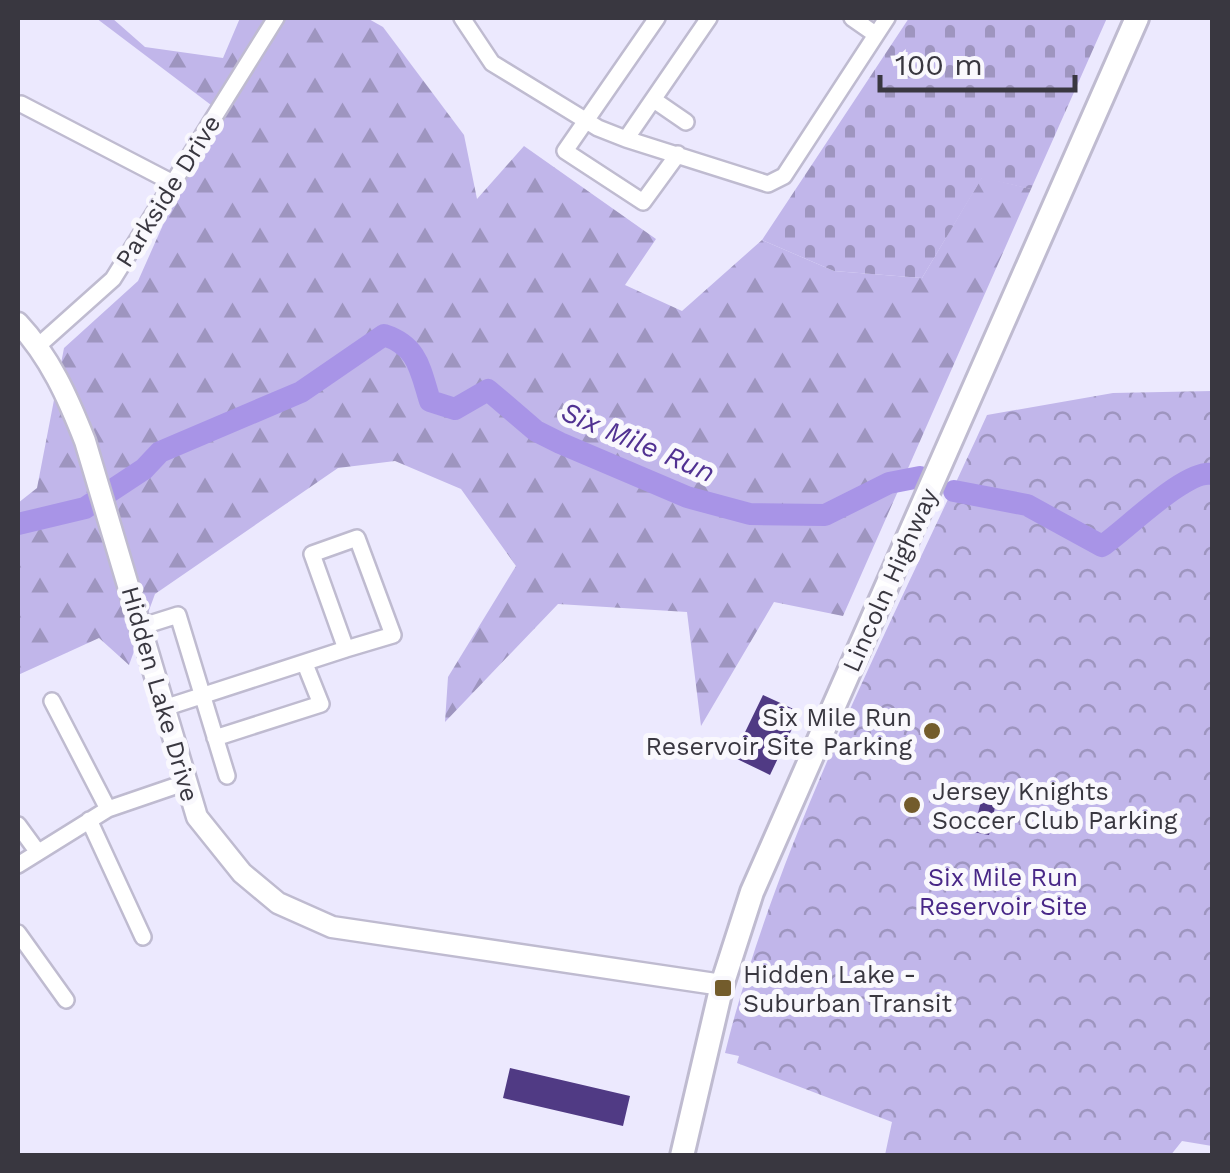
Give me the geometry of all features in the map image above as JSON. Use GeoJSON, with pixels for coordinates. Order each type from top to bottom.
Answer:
{"type":"FeatureCollection","features":[{"type":"Feature","properties":{"kind":"main road","name":"Lincoln Highway"},"geometry":{"type":"LineString","coordinates":[[682,1156],[722,985],[752,892],[1137,18]]}},
{"type":"Feature","properties":{"kind":"street","name":"Parkside Drive"},"geometry":{"type":"LineString","coordinates":[[38,346],[113,279],[276,18]]}},
{"type":"Feature","properties":{"kind":"street"},"geometry":{"type":"LineString","coordinates":[[462,18],[492,62],[585,120],[626,139],[768,184],[784,176],[887,18]]}},
{"type":"Feature","properties":{"kind":"street"},"geometry":{"type":"LineString","coordinates":[[657,18],[564,151],[644,202],[678,154]]}},
{"type":"Feature","properties":{"kind":"street"},"geometry":{"type":"LineString","coordinates":[[626,139],[709,18]]}},
{"type":"Feature","properties":{"kind":"street"},"geometry":{"type":"LineString","coordinates":[[852,18],[875,34]]}},
{"type":"Feature","properties":{"kind":"street"},"geometry":{"type":"LineString","coordinates":[[654,100],[686,122]]}},
{"type":"Feature","properties":{"kind":"street"},"geometry":{"type":"LineString","coordinates":[[21,104],[173,184]]}},
{"type":"Feature","properties":{"kind":"street","name":"Hidden Lake Drive"},"geometry":{"type":"LineString","coordinates":[[18,323],[38,346],[68,396],[95,470],[161,710],[197,817],[242,874],[278,903],[332,927],[722,985]]}},
{"type":"Feature","properties":{"kind":"street"},"geometry":{"type":"LineString","coordinates":[[161,710],[394,635],[357,538],[312,554],[346,649]]}},
{"type":"Feature","properties":{"kind":"street"},"geometry":{"type":"LineString","coordinates":[[140,627],[178,615],[227,776]]}},
{"type":"Feature","properties":{"kind":"street"},"geometry":{"type":"LineString","coordinates":[[215,738],[321,704],[305,664]]}},
{"type":"Feature","properties":{"kind":"street"},"geometry":{"type":"LineString","coordinates":[[52,701],[108,810]]}},
{"type":"Feature","properties":{"kind":"street"},"geometry":{"type":"LineString","coordinates":[[18,864],[108,810],[184,783]]}},
{"type":"Feature","properties":{"kind":"street"},"geometry":{"type":"LineString","coordinates":[[88,820],[143,938]]}},
{"type":"Feature","properties":{"kind":"street"},"geometry":{"type":"LineString","coordinates":[[18,825],[37,850]]}},
{"type":"Feature","properties":{"kind":"street"},"geometry":{"type":"LineString","coordinates":[[18,933],[66,1000]]}},
{"type":"Feature","properties":{"kind":"green space"},"geometry":{"type":"Polygon","coordinates":[[[96,18],[112,18],[145,47],[223,58],[240,18],[367,18],[383,27],[464,135],[477,199],[524,146],[656,239],[625,285],[682,311],[762,240],[834,271],[922,278],[982,177],[1031,189],[843,616],[774,602],[701,726],[687,612],[558,604],[445,722],[448,677],[516,566],[461,489],[395,461],[338,468],[155,594],[129,665],[99,638],[18,675],[18,503],[37,488],[64,348],[138,281],[215,108],[96,18]]]}},
{"type":"Feature","properties":{"kind":"green space"},"geometry":{"type":"Polygon","coordinates":[[[909,18],[1107,18],[1031,189],[982,178],[922,278],[834,271],[762,240],[909,18]]]}},
{"type":"Feature","properties":{"kind":"green space","name":"Six Mile Run Reservoir Site"},"geometry":{"type":"Polygon","coordinates":[[[1212,391],[1212,1146],[1182,1141],[1170,1156],[885,1155],[892,1122],[737,1063],[739,1056],[725,1053],[776,890],[841,729],[987,415],[1113,393],[1212,391]]]}},
{"type":"Feature","properties":{"kind":"building"},"geometry":{"type":"Polygon","coordinates":[[[763,695],[800,712],[770,775],[733,757],[763,695]]]}},
{"type":"Feature","properties":{"kind":"building"},"geometry":{"type":"Polygon","coordinates":[[[984,790],[998,793],[989,835],[973,832],[984,790]]]}},
{"type":"Feature","properties":{"kind":"building"},"geometry":{"type":"Polygon","coordinates":[[[510,1068],[630,1096],[623,1126],[503,1098],[510,1068]]]}},
{"type":"Feature","properties":{"kind":"waterway","name":"Six Mile Run"},"geometry":{"type":"LineString","coordinates":[[18,524],[85,508],[144,469],[160,452],[301,392],[384,335],[411,352],[430,401],[455,409],[488,390],[536,431],[560,443],[687,497],[750,514],[825,515],[889,483],[920,477]]}},
{"type":"Feature","properties":{"kind":"waterway","name":"Six Mile Run"},"geometry":{"type":"LineString","coordinates":[[954,491],[1027,505],[1102,546],[1172,490],[1201,475],[1212,474]]}},
{"type":"Feature","properties":{"kind":"place","name":"Six Mile Run Reservoir Site Parking"},"geometry":{"type":"Point","coordinates":[932,731]}},
{"type":"Feature","properties":{"kind":"place","name":"Jersey Knights Soccer Club Parking"},"geometry":{"type":"Point","coordinates":[912,805]}},
{"type":"Feature","properties":{"kind":"place","name":"Hidden Lake - Suburban Transit"},"geometry":{"type":"Point","coordinates":[723,988]}}]}
